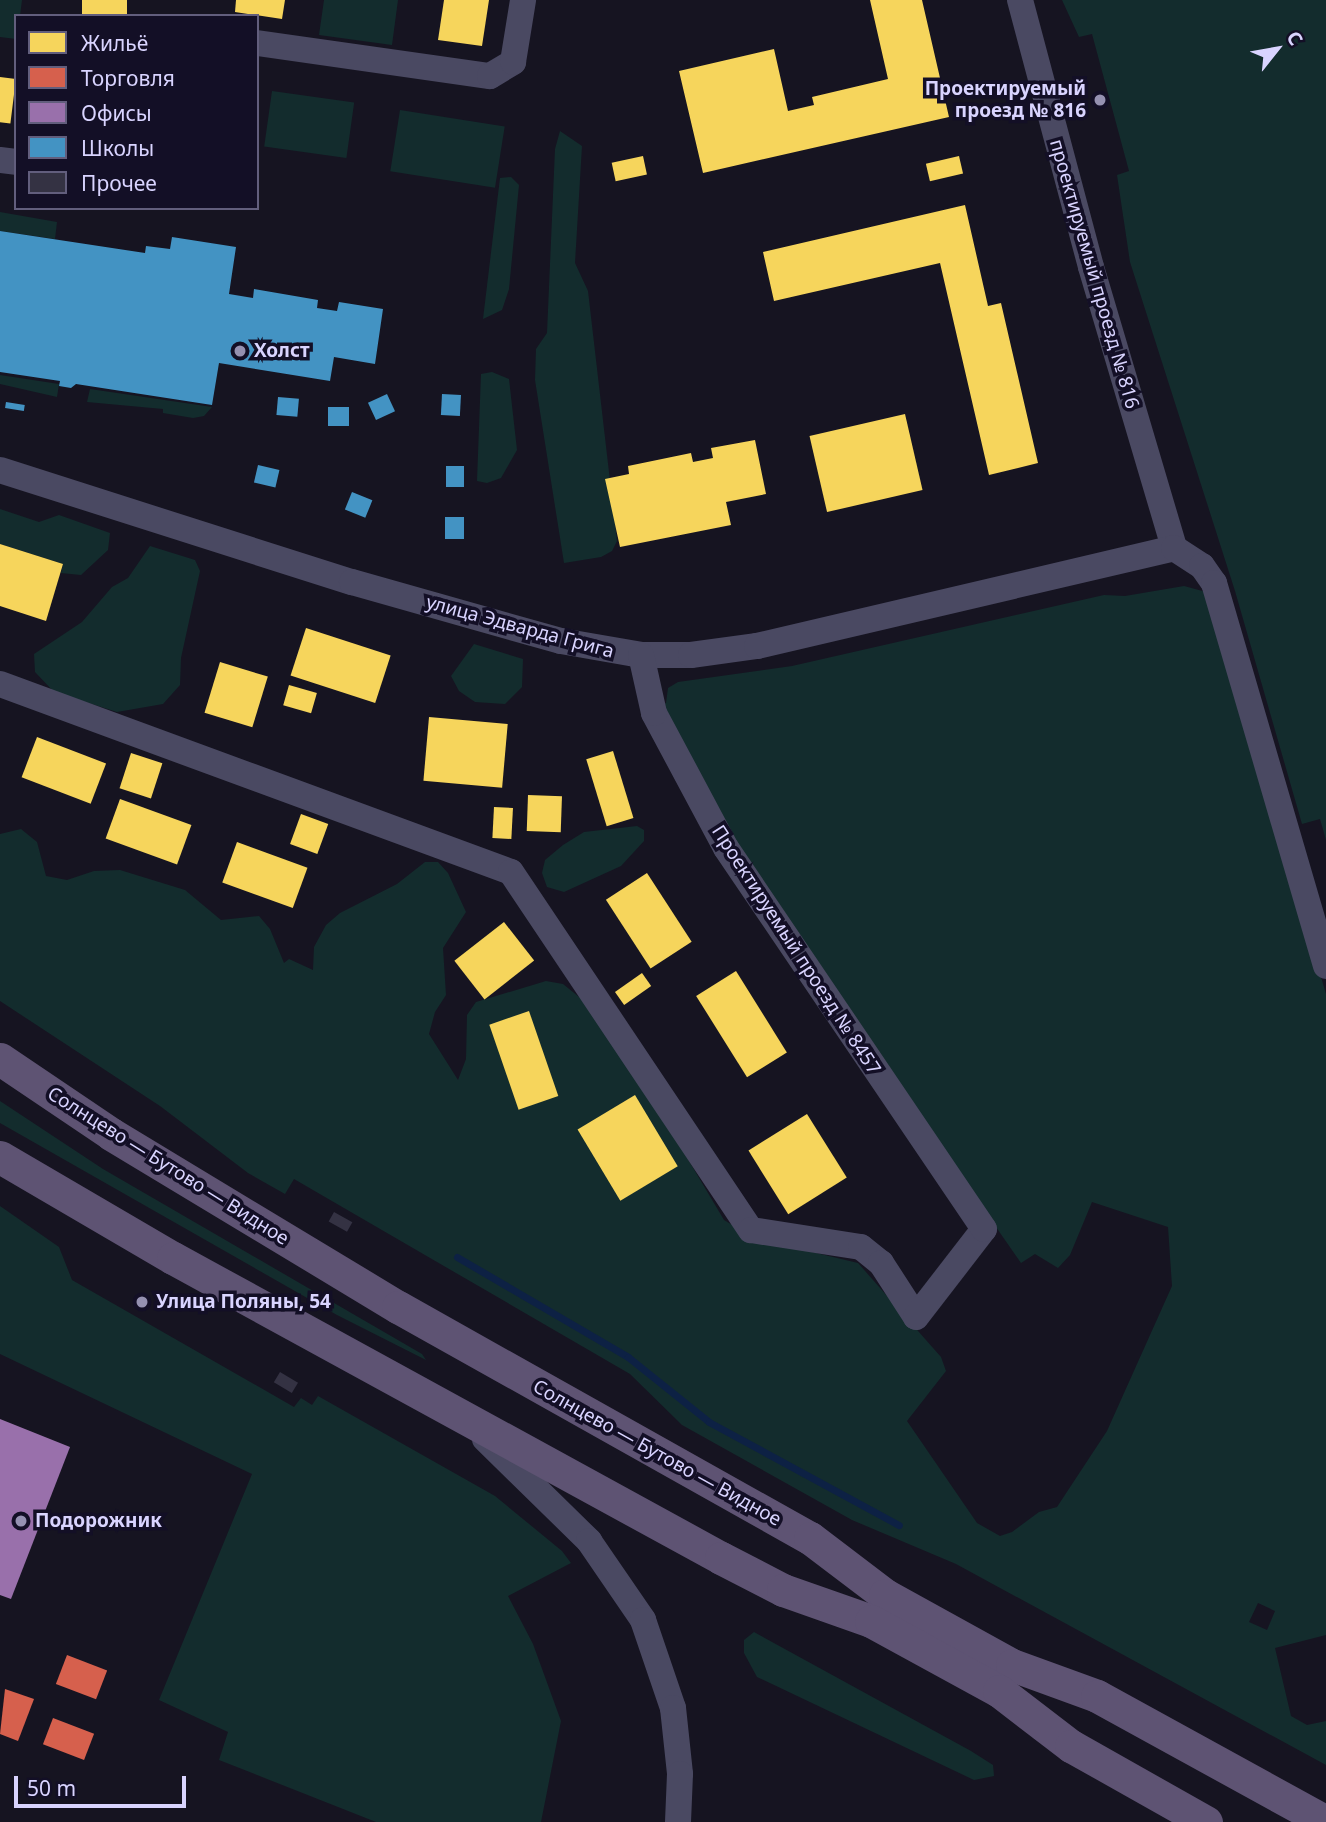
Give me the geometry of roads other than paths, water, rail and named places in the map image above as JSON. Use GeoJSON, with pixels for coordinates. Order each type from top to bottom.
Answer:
{"type":"FeatureCollection","features":[{"type":"Feature","properties":{"kind":"main road","name":"Солнцево — Бутово — Видное"},"geometry":{"type":"LineString","coordinates":[[0,1059],[111,1134],[387,1300],[810,1538],[885,1595],[1012,1665],[1097,1696],[1326,1822]]}},
{"type":"Feature","properties":{"kind":"main road"},"geometry":{"type":"LineString","coordinates":[[0,1157],[464,1419],[783,1590],[872,1621],[999,1691],[1071,1746],[1206,1822]]}},
{"type":"Feature","properties":{"kind":"street"},"geometry":{"type":"LineString","coordinates":[[259,43],[489,76],[513,61],[523,0]]}},
{"type":"Feature","properties":{"kind":"street","name":"проектируемый проезд № 816"},"geometry":{"type":"LineString","coordinates":[[1020,0],[1091,267],[1174,548]]}},
{"type":"Feature","properties":{"kind":"street","name":"улица Эдварда Грига"},"geometry":{"type":"LineString","coordinates":[[0,470],[352,582],[561,641],[641,655],[691,655],[757,646],[1174,548]]}},
{"type":"Feature","properties":{"kind":"street"},"geometry":{"type":"LineString","coordinates":[[1174,548],[1202,566],[1214,583],[1326,966]]}},
{"type":"Feature","properties":{"kind":"street","name":"Проектируемый проезд № 8457"},"geometry":{"type":"LineString","coordinates":[[0,684],[511,872],[751,1230],[861,1247],[881,1263],[916,1317],[984,1229],[802,967],[726,848],[654,713],[641,655]]}},
{"type":"Feature","properties":{"kind":"street"},"geometry":{"type":"LineString","coordinates":[[464,1419],[589,1541],[643,1620],[658,1656],[675,1721],[680,1774],[678,1822]]}},
{"type":"Feature","properties":{"kind":"waterway"},"geometry":{"type":"LineString","coordinates":[[457,1257],[628,1357],[709,1422],[899,1525]]}},
{"type":"Feature","properties":{"kind":"place","name":"Проектируемый проезд № 816"},"geometry":{"type":"Point","coordinates":[1100,100]}},
{"type":"Feature","properties":{"kind":"place","name":"Холст"},"geometry":{"type":"Point","coordinates":[240,351]}},
{"type":"Feature","properties":{"kind":"place","name":"Улица Поляны, 54"},"geometry":{"type":"Point","coordinates":[142,1302]}},
{"type":"Feature","properties":{"kind":"place","name":"Подорожник"},"geometry":{"type":"Point","coordinates":[21,1521]}}]}
